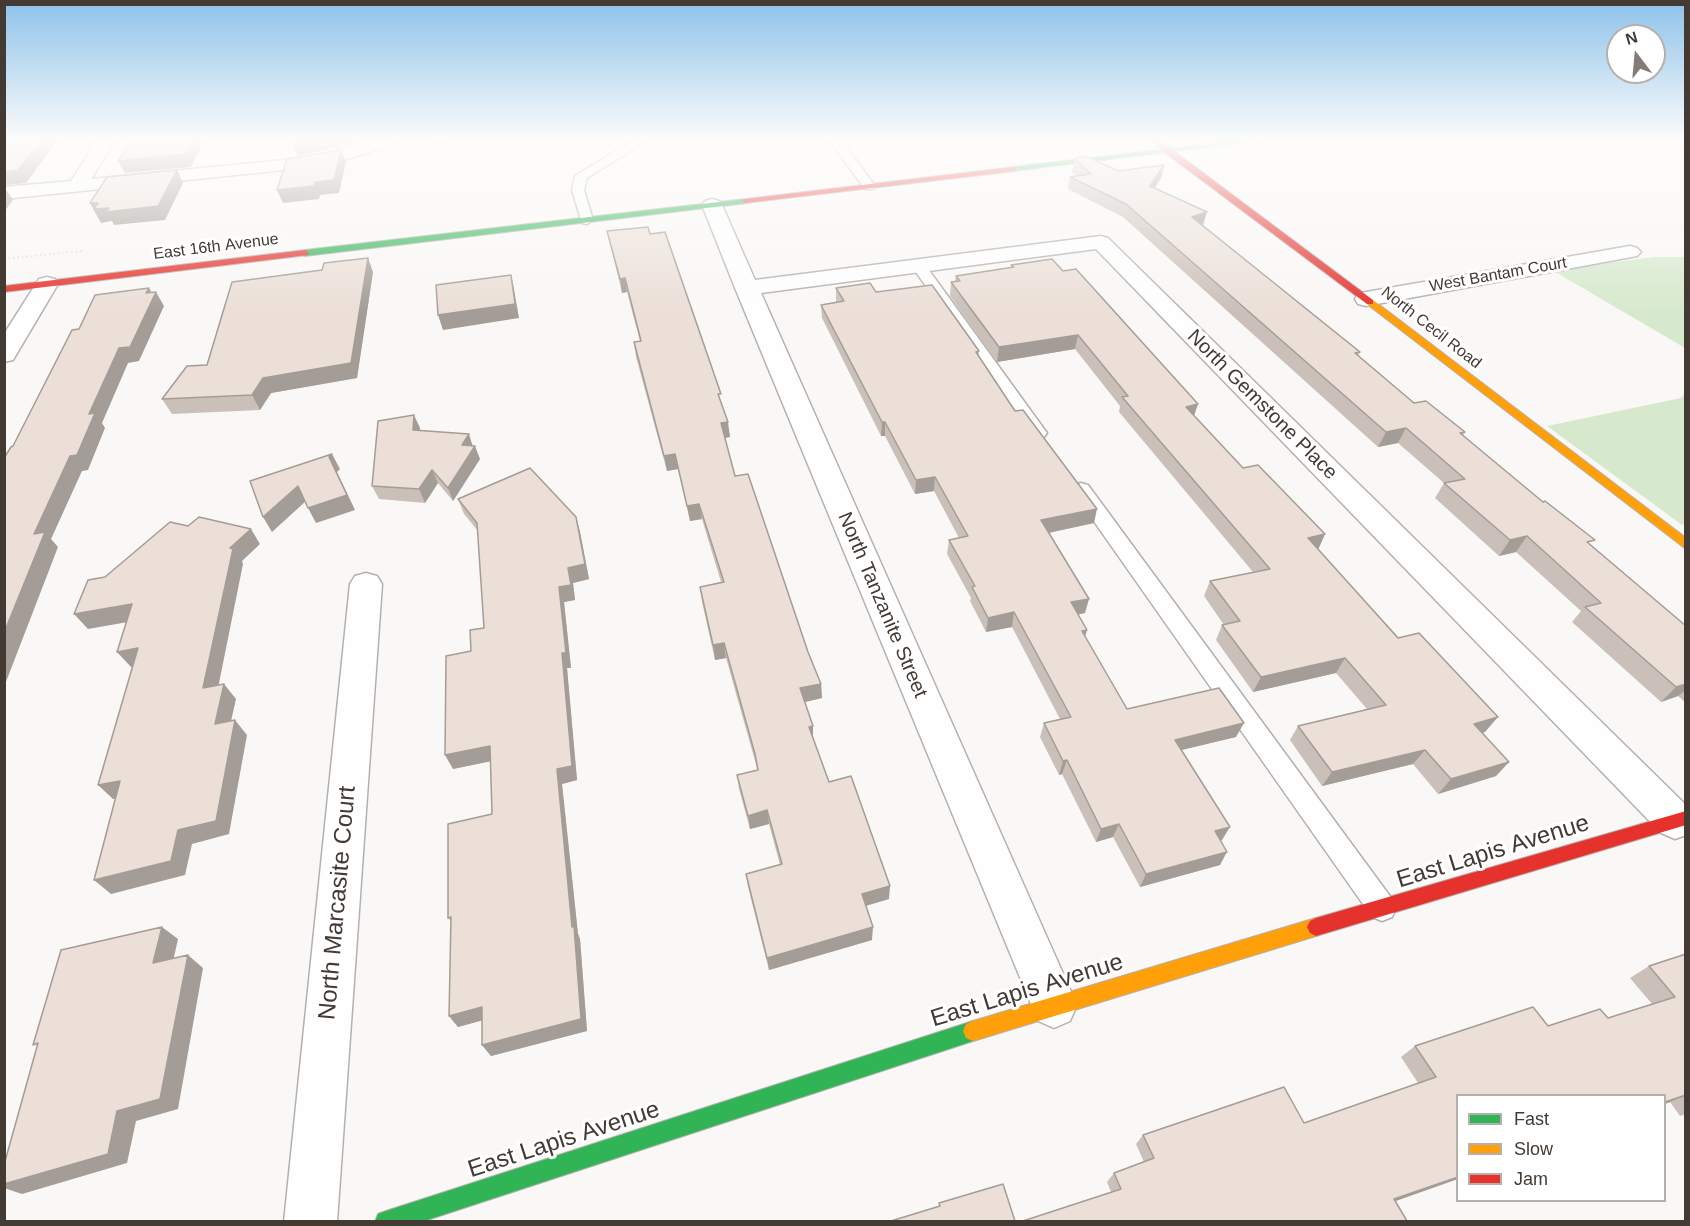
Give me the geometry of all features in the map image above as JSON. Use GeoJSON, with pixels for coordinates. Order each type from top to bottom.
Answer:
{"type":"FeatureCollection","features":[{"type":"Feature","properties":{"kind":"street","name":"East 16th Avenue"},"geometry":{"type":"LineString","coordinates":[[4,289],[768,198]]}},
{"type":"Feature","properties":{"kind":"street","name":"North Cecil Road"},"geometry":{"type":"LineString","coordinates":[[1232,198],[1686,544]]}},
{"type":"Feature","properties":{"kind":"street","name":"North Tanzanite Street"},"geometry":{"type":"LineString","coordinates":[[712,205],[1054,1005]]}},
{"type":"Feature","properties":{"kind":"street","name":"North Gemstone Place"},"geometry":{"type":"LineString","coordinates":[[746,288],[1101,242],[1680,820]]}},
{"type":"Feature","properties":{"kind":"street","name":"West Bantam Court"},"geometry":{"type":"LineString","coordinates":[[1366,298],[1630,252]]}},
{"type":"Feature","properties":{"kind":"street"},"geometry":{"type":"LineString","coordinates":[[4,355],[47,284]]}},
{"type":"Feature","properties":{"kind":"street","name":"North Marcasite Court"},"geometry":{"type":"LineString","coordinates":[[310,1221],[366,584]]}},
{"type":"Feature","properties":{"kind":"street","name":"East Lapis Avenue"},"geometry":{"type":"LineString","coordinates":[[386,1221],[1054,1005],[1680,820]]}},
{"type":"Feature","properties":{"kind":"lane"},"geometry":{"type":"LineString","coordinates":[[580,198],[587,220]]}},
{"type":"Feature","properties":{"kind":"lane"},"geometry":{"type":"LineString","coordinates":[[918,266],[1048,446]]}},
{"type":"Feature","properties":{"kind":"lane"},"geometry":{"type":"LineString","coordinates":[[1069,473],[1124,546],[1382,909]]}},
{"type":"Feature","properties":{"kind":"green space"},"geometry":{"type":"Polygon","coordinates":[[[1654,257],[1685,257],[1685,348],[1552,270],[1654,257]]]}},
{"type":"Feature","properties":{"kind":"green space"},"geometry":{"type":"Polygon","coordinates":[[[1685,393],[1685,524],[1682,525],[1547,426],[1681,398],[1685,393]]]}},
{"type":"Feature","properties":{"kind":"building"},"geometry":{"type":"Polygon","coordinates":[[[93,198],[162,198],[158,206],[106,212],[109,208],[94,209],[98,203],[90,203],[93,198]]]}},
{"type":"Feature","properties":{"kind":"building"},"geometry":{"type":"Polygon","coordinates":[[[1114,198],[1177,198],[1207,212],[1192,217],[1360,352],[1355,353],[1414,403],[1426,401],[1465,432],[1460,433],[1543,502],[1545,501],[1595,540],[1587,542],[1686,626],[1686,684],[1676,687],[1585,607],[1601,603],[1527,536],[1510,540],[1444,483],[1465,479],[1406,428],[1386,432],[1126,204],[1114,198]]]}},
{"type":"Feature","properties":{"kind":"building"},"geometry":{"type":"Polygon","coordinates":[[[648,227],[650,234],[665,232],[721,394],[718,394],[728,422],[721,423],[735,476],[748,474],[821,684],[800,688],[813,726],[809,727],[829,782],[851,776],[890,886],[862,894],[873,927],[767,958],[746,874],[782,864],[767,810],[748,816],[737,775],[758,770],[755,754],[724,643],[713,645],[700,587],[724,582],[699,504],[687,506],[675,454],[664,456],[634,342],[641,341],[625,278],[620,279],[607,231],[648,227]]]}},
{"type":"Feature","properties":{"kind":"building"},"geometry":{"type":"Polygon","coordinates":[[[368,258],[351,363],[263,378],[252,395],[162,399],[187,366],[207,365],[232,282],[322,270],[324,263],[368,258]]]}},
{"type":"Feature","properties":{"kind":"building"},"geometry":{"type":"Polygon","coordinates":[[[1052,259],[1063,271],[1076,269],[1198,404],[1186,407],[1243,468],[1258,465],[1325,534],[1308,538],[1398,638],[1419,633],[1498,717],[1474,724],[1509,762],[1451,779],[1425,750],[1332,772],[1298,726],[1386,705],[1345,658],[1261,677],[1222,625],[1240,621],[1210,581],[1270,569],[1122,397],[1128,396],[1078,335],[999,347],[951,282],[960,281],[956,276],[1052,259]]]}},
{"type":"Feature","properties":{"kind":"building"},"geometry":{"type":"Polygon","coordinates":[[[511,275],[515,304],[438,315],[436,285],[511,275]]]}},
{"type":"Feature","properties":{"kind":"building"},"geometry":{"type":"Polygon","coordinates":[[[870,283],[876,292],[932,285],[979,351],[976,352],[1015,411],[1023,410],[1097,509],[1041,520],[1089,599],[1071,602],[1087,630],[1082,631],[1127,709],[1219,688],[1244,723],[1175,740],[1230,827],[1215,831],[1227,852],[1146,874],[1119,824],[1101,829],[1067,760],[1063,761],[1044,723],[1071,717],[1014,612],[988,618],[972,587],[975,586],[949,540],[968,536],[935,477],[916,480],[885,422],[882,422],[821,305],[844,301],[836,288],[870,283]]]}},
{"type":"Feature","properties":{"kind":"building"},"geometry":{"type":"Polygon","coordinates":[[[149,288],[146,293],[156,292],[130,347],[119,348],[89,414],[95,413],[77,455],[70,456],[34,534],[45,532],[4,633],[4,458],[13,446],[72,330],[79,329],[95,295],[149,288]]]}},
{"type":"Feature","properties":{"kind":"building"},"geometry":{"type":"Polygon","coordinates":[[[414,415],[413,430],[469,434],[462,445],[475,446],[448,488],[432,470],[419,489],[372,486],[378,421],[414,415]]]}},
{"type":"Feature","properties":{"kind":"building"},"geometry":{"type":"Polygon","coordinates":[[[332,454],[329,457],[347,495],[308,508],[298,486],[263,517],[250,481],[332,454]]]}},
{"type":"Feature","properties":{"kind":"building"},"geometry":{"type":"Polygon","coordinates":[[[530,468],[576,517],[585,564],[568,568],[571,585],[559,587],[566,653],[562,653],[572,766],[557,769],[572,927],[574,926],[581,1019],[482,1045],[482,1007],[449,1016],[451,917],[448,918],[448,824],[492,814],[490,746],[445,755],[446,656],[471,651],[470,630],[484,628],[477,523],[458,499],[530,468]]]}},
{"type":"Feature","properties":{"kind":"building"},"geometry":{"type":"Polygon","coordinates":[[[199,517],[251,529],[230,548],[233,549],[203,688],[224,684],[215,724],[235,720],[216,821],[178,830],[171,861],[94,880],[120,781],[98,785],[138,648],[117,652],[132,604],[74,614],[88,580],[105,577],[170,522],[188,526],[199,517]]]}},
{"type":"Feature","properties":{"kind":"building"},"geometry":{"type":"Polygon","coordinates":[[[162,927],[153,963],[188,955],[160,1099],[117,1111],[108,1154],[4,1184],[4,1165],[38,1043],[33,1045],[61,950],[162,927]]]}},
{"type":"Feature","properties":{"kind":"building"},"geometry":{"type":"Polygon","coordinates":[[[1686,954],[1686,1095],[1666,1102],[1666,1094],[1456,1094],[1456,1178],[1394,1199],[1407,1221],[1023,1221],[1121,1189],[1114,1173],[1154,1158],[1143,1135],[1284,1087],[1304,1123],[1436,1077],[1415,1046],[1533,1007],[1548,1026],[1600,1009],[1608,1018],[1675,997],[1649,966],[1686,954]]]}},
{"type":"Feature","properties":{"kind":"building"},"geometry":{"type":"Polygon","coordinates":[[[1003,1184],[1015,1221],[891,1221],[940,1206],[939,1203],[1003,1184]]]}},
{"type":"Feature","properties":{"kind":"traffic: fast"},"geometry":{"type":"LineString","coordinates":[[305,253],[745,201]]}},
{"type":"Feature","properties":{"kind":"traffic: fast"},"geometry":{"type":"LineString","coordinates":[[386,1222],[973,1031]]}},
{"type":"Feature","properties":{"kind":"traffic: slow"},"geometry":{"type":"LineString","coordinates":[[1370,302],[1686,545]]}},
{"type":"Feature","properties":{"kind":"traffic: slow"},"geometry":{"type":"LineString","coordinates":[[973,1031],[1316,927]]}},
{"type":"Feature","properties":{"kind":"traffic: jam"},"geometry":{"type":"LineString","coordinates":[[745,201],[768,198]]}},
{"type":"Feature","properties":{"kind":"traffic: jam"},"geometry":{"type":"LineString","coordinates":[[1231,198],[1370,302]]}},
{"type":"Feature","properties":{"kind":"traffic: jam"},"geometry":{"type":"LineString","coordinates":[[4,289],[305,253]]}},
{"type":"Feature","properties":{"kind":"traffic: jam"},"geometry":{"type":"LineString","coordinates":[[1316,927],[1686,818]]}}]}
